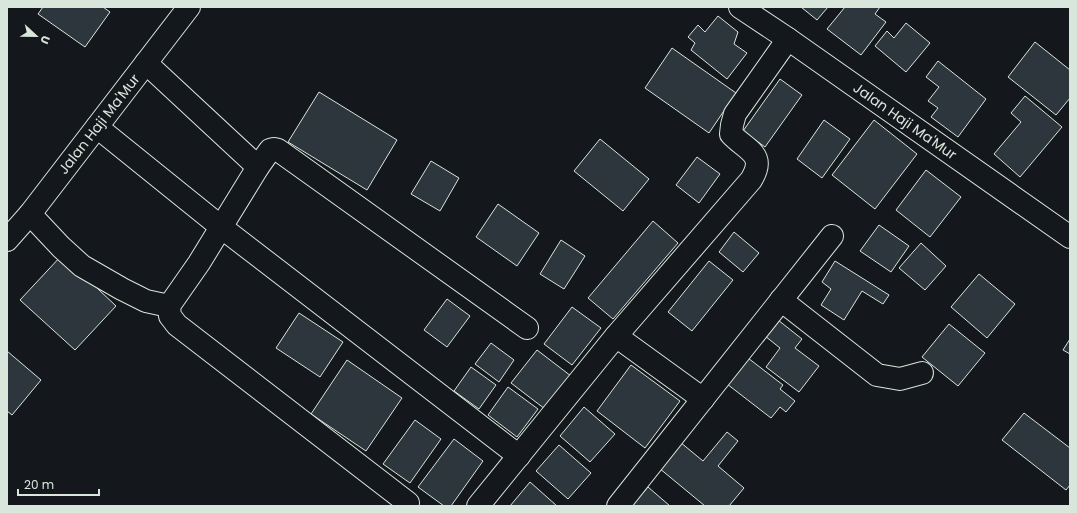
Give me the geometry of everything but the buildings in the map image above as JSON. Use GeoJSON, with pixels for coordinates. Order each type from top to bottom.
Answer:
{"type":"FeatureCollection","features":[{"type":"Feature","properties":{"kind":"street","name":"Jalan Haji Ma'Mur"},"geometry":{"type":"LineString","coordinates":[[7,240],[30,214],[189,7]]}},
{"type":"Feature","properties":{"kind":"street","name":"Jalan Haji Ma'Mur"},"geometry":{"type":"LineString","coordinates":[[740,7],[1070,237]]}},
{"type":"Feature","properties":{"kind":"street"},"geometry":{"type":"LineString","coordinates":[[478,506],[616,336],[751,180],[756,171],[756,155],[731,134],[732,125],[735,114],[788,39]]}},
{"type":"Feature","properties":{"kind":"street"},"geometry":{"type":"LineString","coordinates":[[146,63],[258,167]]}},
{"type":"Feature","properties":{"kind":"street"},"geometry":{"type":"LineString","coordinates":[[97,128],[221,227],[519,456]]}},
{"type":"Feature","properties":{"kind":"street"},"geometry":{"type":"LineString","coordinates":[[408,503],[178,325],[170,316],[169,306],[258,167],[270,150],[278,150],[527,328]]}},
{"type":"Feature","properties":{"kind":"street"},"geometry":{"type":"LineString","coordinates":[[30,214],[61,247],[82,266],[146,301],[169,306]]}},
{"type":"Feature","properties":{"kind":"street"},"geometry":{"type":"LineString","coordinates":[[618,506],[832,236]]}},
{"type":"Feature","properties":{"kind":"street"},"geometry":{"type":"LineString","coordinates":[[781,300],[877,375],[900,379],[922,373]]}},
{"type":"Feature","properties":{"kind":"street"},"geometry":{"type":"LineString","coordinates":[[616,336],[703,399]]}}]}
